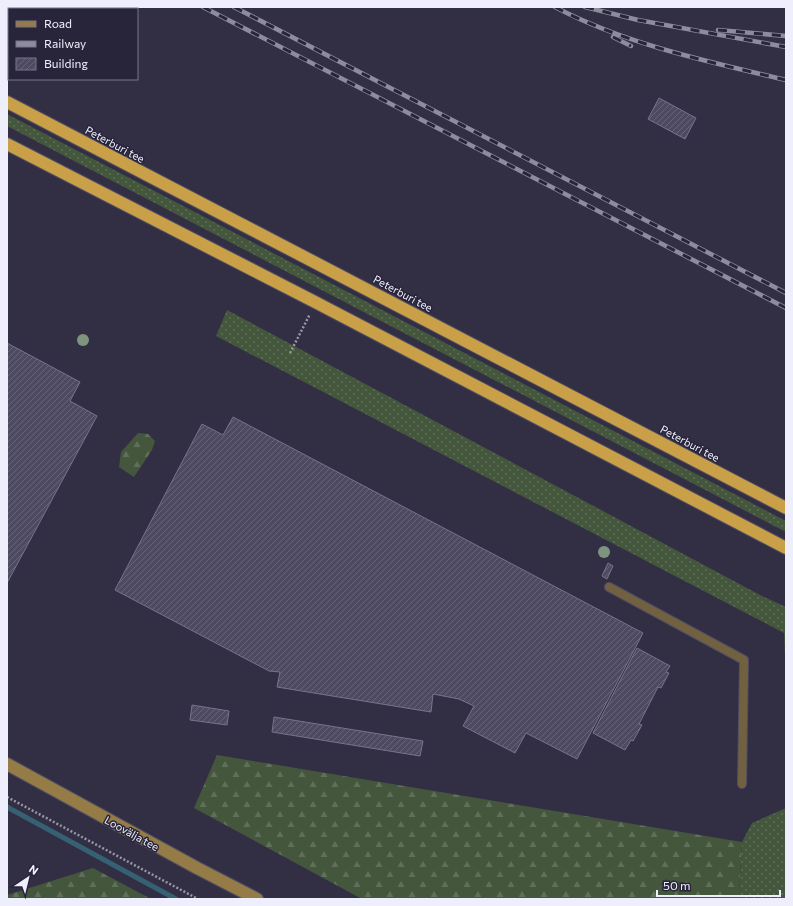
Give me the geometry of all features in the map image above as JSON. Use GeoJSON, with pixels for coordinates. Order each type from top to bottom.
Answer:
{"type":"FeatureCollection","features":[{"type":"Feature","properties":{"kind":"highway","name":"Peterburi tee"},"geometry":{"type":"LineString","coordinates":[[7,102],[786,508]]}},
{"type":"Feature","properties":{"kind":"highway"},"geometry":{"type":"LineString","coordinates":[[7,144],[315,302],[786,548]]}},
{"type":"Feature","properties":{"kind":"street","name":"Loovälja tee"},"geometry":{"type":"LineString","coordinates":[[7,764],[197,868],[257,899]]}},
{"type":"Feature","properties":{"kind":"lane"},"geometry":{"type":"LineString","coordinates":[[608,587],[744,660],[742,784]]}},
{"type":"Feature","properties":{"kind":"path"},"geometry":{"type":"LineString","coordinates":[[290,354],[315,302]]}},
{"type":"Feature","properties":{"kind":"path"},"geometry":{"type":"LineString","coordinates":[[7,797],[198,899]]}},
{"type":"Feature","properties":{"kind":"green space"},"geometry":{"type":"Polygon","coordinates":[[[7,114],[786,521],[786,532],[7,126],[7,114]]]}},
{"type":"Feature","properties":{"kind":"green space"},"geometry":{"type":"Polygon","coordinates":[[[227,310],[760,595],[786,607],[786,679],[784,633],[216,336],[227,310]]]}},
{"type":"Feature","properties":{"kind":"green space"},"geometry":{"type":"Polygon","coordinates":[[[138,433],[148,434],[155,441],[152,450],[134,477],[119,467],[121,452],[138,433]]]}},
{"type":"Feature","properties":{"kind":"green space"},"geometry":{"type":"Polygon","coordinates":[[[217,755],[742,842],[739,897],[736,899],[362,899],[194,808],[217,755]]]}},
{"type":"Feature","properties":{"kind":"green space"},"geometry":{"type":"Polygon","coordinates":[[[786,808],[786,899],[736,899],[739,896],[742,842],[752,823],[786,808]]]}},
{"type":"Feature","properties":{"kind":"green space"},"geometry":{"type":"Polygon","coordinates":[[[93,868],[151,899],[7,899],[7,895],[93,868]]]}},
{"type":"Feature","properties":{"kind":"building"},"geometry":{"type":"Polygon","coordinates":[[[659,98],[696,118],[685,139],[648,119],[659,98]]]}},
{"type":"Feature","properties":{"kind":"building"},"geometry":{"type":"Polygon","coordinates":[[[7,343],[80,382],[70,401],[97,416],[7,583],[7,343]]]}},
{"type":"Feature","properties":{"kind":"building"},"geometry":{"type":"Polygon","coordinates":[[[233,417],[643,633],[577,759],[526,733],[515,753],[463,726],[474,706],[459,699],[433,694],[431,712],[277,687],[280,672],[269,671],[115,590],[202,424],[223,435],[233,417]]]}},
{"type":"Feature","properties":{"kind":"building"},"geometry":{"type":"Polygon","coordinates":[[[608,563],[613,566],[607,579],[602,576],[608,563]]]}},
{"type":"Feature","properties":{"kind":"building"},"geometry":{"type":"Polygon","coordinates":[[[637,648],[670,666],[666,672],[669,673],[661,688],[658,687],[639,724],[642,725],[633,741],[631,740],[625,750],[593,733],[637,648]]]}},
{"type":"Feature","properties":{"kind":"building"},"geometry":{"type":"Polygon","coordinates":[[[192,705],[229,711],[227,725],[190,720],[192,705]]]}},
{"type":"Feature","properties":{"kind":"building"},"geometry":{"type":"Polygon","coordinates":[[[274,717],[423,741],[420,756],[272,732],[274,717]]]}},
{"type":"Feature","properties":{"kind":"waterway"},"geometry":{"type":"LineString","coordinates":[[7,807],[176,899]]}},
{"type":"Feature","properties":{"kind":"railway"},"geometry":{"type":"LineString","coordinates":[[203,7],[786,308]]}},
{"type":"Feature","properties":{"kind":"railway"},"geometry":{"type":"LineString","coordinates":[[234,7],[786,293]]}},
{"type":"Feature","properties":{"kind":"railway"},"geometry":{"type":"LineString","coordinates":[[555,7],[582,20],[639,42],[698,59],[786,80]]}},
{"type":"Feature","properties":{"kind":"railway"},"geometry":{"type":"LineString","coordinates":[[585,7],[638,20],[786,47]]}},
{"type":"Feature","properties":{"kind":"railway"},"geometry":{"type":"LineString","coordinates":[[718,30],[786,36]]}},
{"type":"Feature","properties":{"kind":"railway"},"geometry":{"type":"LineString","coordinates":[[613,37],[631,46]]}}]}
